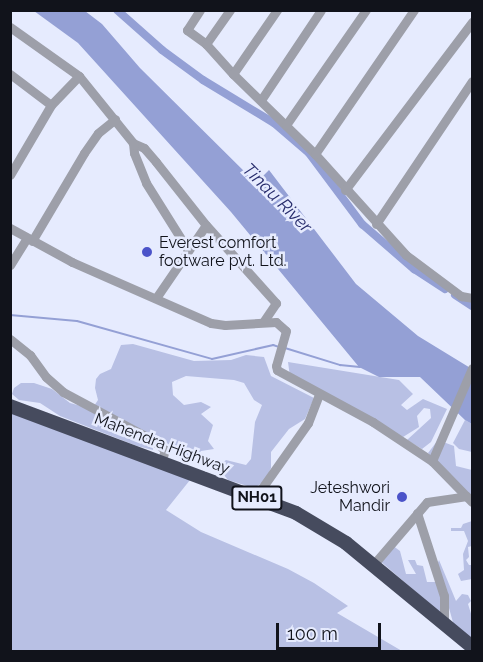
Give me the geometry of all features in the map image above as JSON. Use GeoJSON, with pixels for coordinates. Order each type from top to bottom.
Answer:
{"type":"FeatureCollection","features":[{"type":"Feature","properties":{"kind":"highway","name":"Mahendra Highway"},"geometry":{"type":"LineString","coordinates":[[10,406],[296,513],[346,543],[472,647]]}},
{"type":"Feature","properties":{"kind":"street"},"geometry":{"type":"LineString","coordinates":[[200,10],[187,30],[206,44],[233,74],[315,154],[345,190],[406,255],[462,296],[472,298]]}},
{"type":"Feature","properties":{"kind":"street"},"geometry":{"type":"LineString","coordinates":[[206,44],[230,10]]}},
{"type":"Feature","properties":{"kind":"street"},"geometry":{"type":"LineString","coordinates":[[233,74],[277,10]]}},
{"type":"Feature","properties":{"kind":"street"},"geometry":{"type":"LineString","coordinates":[[261,100],[321,10]]}},
{"type":"Feature","properties":{"kind":"street"},"geometry":{"type":"LineString","coordinates":[[286,125],[366,10]]}},
{"type":"Feature","properties":{"kind":"street"},"geometry":{"type":"LineString","coordinates":[[315,154],[414,10]]}},
{"type":"Feature","properties":{"kind":"street"},"geometry":{"type":"LineString","coordinates":[[345,190],[472,22]]}},
{"type":"Feature","properties":{"kind":"street"},"geometry":{"type":"LineString","coordinates":[[10,27],[79,76],[133,143],[144,148],[206,225],[276,303],[263,322]]}},
{"type":"Feature","properties":{"kind":"street"},"geometry":{"type":"LineString","coordinates":[[10,74],[51,105]]}},
{"type":"Feature","properties":{"kind":"street"},"geometry":{"type":"LineString","coordinates":[[10,175],[51,105],[79,76]]}},
{"type":"Feature","properties":{"kind":"street"},"geometry":{"type":"LineString","coordinates":[[376,224],[472,81]]}},
{"type":"Feature","properties":{"kind":"street"},"geometry":{"type":"LineString","coordinates":[[10,265],[98,133],[115,119]]}},
{"type":"Feature","properties":{"kind":"street"},"geometry":{"type":"LineString","coordinates":[[133,143],[134,153],[146,183],[188,250]]}},
{"type":"Feature","properties":{"kind":"street"},"geometry":{"type":"LineString","coordinates":[[156,298],[206,225]]}},
{"type":"Feature","properties":{"kind":"street"},"geometry":{"type":"LineString","coordinates":[[10,228],[72,262],[211,323],[225,325],[276,322],[286,331],[276,366],[284,376],[372,422],[432,461],[470,499]]}},
{"type":"Feature","properties":{"kind":"street"},"geometry":{"type":"LineString","coordinates":[[10,339],[30,355],[46,377],[63,392],[151,439],[165,450],[161,462]]}},
{"type":"Feature","properties":{"kind":"street"},"geometry":{"type":"LineString","coordinates":[[432,461],[472,368]]}},
{"type":"Feature","properties":{"kind":"street"},"geometry":{"type":"LineString","coordinates":[[255,498],[308,423],[319,394]]}},
{"type":"Feature","properties":{"kind":"street"},"geometry":{"type":"LineString","coordinates":[[373,565],[427,502],[470,499]]}},
{"type":"Feature","properties":{"kind":"street"},"geometry":{"type":"LineString","coordinates":[[417,513],[444,596],[444,624]]}},
{"type":"Feature","properties":{"kind":"shaded area"},"geometry":{"type":"Polygon","coordinates":[[[133,344],[194,361],[231,360],[246,355],[264,357],[271,376],[314,398],[305,419],[289,429],[271,452],[271,468],[265,481],[254,488],[228,480],[220,470],[220,465],[226,460],[246,465],[251,459],[255,422],[262,405],[254,400],[244,383],[186,376],[172,382],[173,395],[184,405],[201,402],[211,407],[201,414],[213,425],[208,441],[214,449],[201,451],[195,458],[186,460],[180,458],[171,446],[156,435],[153,435],[153,450],[137,446],[60,416],[40,403],[19,400],[12,394],[14,388],[21,383],[34,383],[52,389],[70,403],[92,409],[98,400],[95,388],[96,379],[100,374],[111,369],[121,345],[133,344]]]}},
{"type":"Feature","properties":{"kind":"shaded area"},"geometry":{"type":"Polygon","coordinates":[[[288,362],[399,380],[413,394],[401,405],[407,410],[423,399],[447,409],[431,442],[422,449],[407,440],[431,418],[430,409],[424,408],[417,416],[419,427],[403,437],[290,377],[288,362]]]}},
{"type":"Feature","properties":{"kind":"shaded area"},"geometry":{"type":"Polygon","coordinates":[[[11,410],[190,480],[166,510],[201,532],[288,569],[314,583],[348,606],[337,613],[402,651],[11,652],[11,410]]]}},
{"type":"Feature","properties":{"kind":"shaded area"},"geometry":{"type":"Polygon","coordinates":[[[465,420],[472,424],[472,452],[459,449],[453,443],[465,420]]]}},
{"type":"Feature","properties":{"kind":"shaded area"},"geometry":{"type":"Polygon","coordinates":[[[438,440],[454,446],[456,466],[472,470],[472,498],[428,453],[438,440]]]}},
{"type":"Feature","properties":{"kind":"shaded area"},"geometry":{"type":"Polygon","coordinates":[[[472,521],[472,546],[468,547],[469,557],[466,560],[469,565],[472,565],[472,579],[461,581],[458,574],[464,570],[463,554],[468,541],[464,531],[451,531],[451,528],[461,528],[463,524],[472,521]]]}},
{"type":"Feature","properties":{"kind":"shaded area"},"geometry":{"type":"Polygon","coordinates":[[[392,545],[400,551],[406,574],[416,574],[408,560],[415,560],[417,565],[423,566],[427,582],[438,582],[443,605],[439,612],[379,560],[392,545]]]}},
{"type":"Feature","properties":{"kind":"shaded area"},"geometry":{"type":"Polygon","coordinates":[[[439,560],[456,601],[462,594],[468,595],[471,601],[468,604],[472,617],[472,639],[454,626],[437,565],[439,560]]]}},
{"type":"Feature","properties":{"kind":"water","name":"Tinau River"},"geometry":{"type":"Polygon","coordinates":[[[34,11],[85,11],[102,24],[140,68],[256,183],[269,170],[356,284],[418,336],[472,369],[472,424],[420,377],[379,377],[359,367],[231,212],[78,43],[34,11]]]}},
{"type":"Feature","properties":{"kind":"waterway"},"geometry":{"type":"LineString","coordinates":[[117,10],[162,50],[203,80],[274,123],[309,153],[362,224],[414,269],[445,289]]}},
{"type":"Feature","properties":{"kind":"waterway"},"geometry":{"type":"LineString","coordinates":[[455,295],[472,306]]}},
{"type":"Feature","properties":{"kind":"waterway"},"geometry":{"type":"LineString","coordinates":[[10,315],[77,321],[212,359],[273,345],[279,347]]}},
{"type":"Feature","properties":{"kind":"waterway"},"geometry":{"type":"LineString","coordinates":[[285,348],[340,365],[360,367]]}},
{"type":"Feature","properties":{"kind":"place","name":"Everest comfort footware pvt. Ltd."},"geometry":{"type":"Point","coordinates":[147,252]}},
{"type":"Feature","properties":{"kind":"place","name":"Jeteshwori Mandir"},"geometry":{"type":"Point","coordinates":[402,497]}}]}
